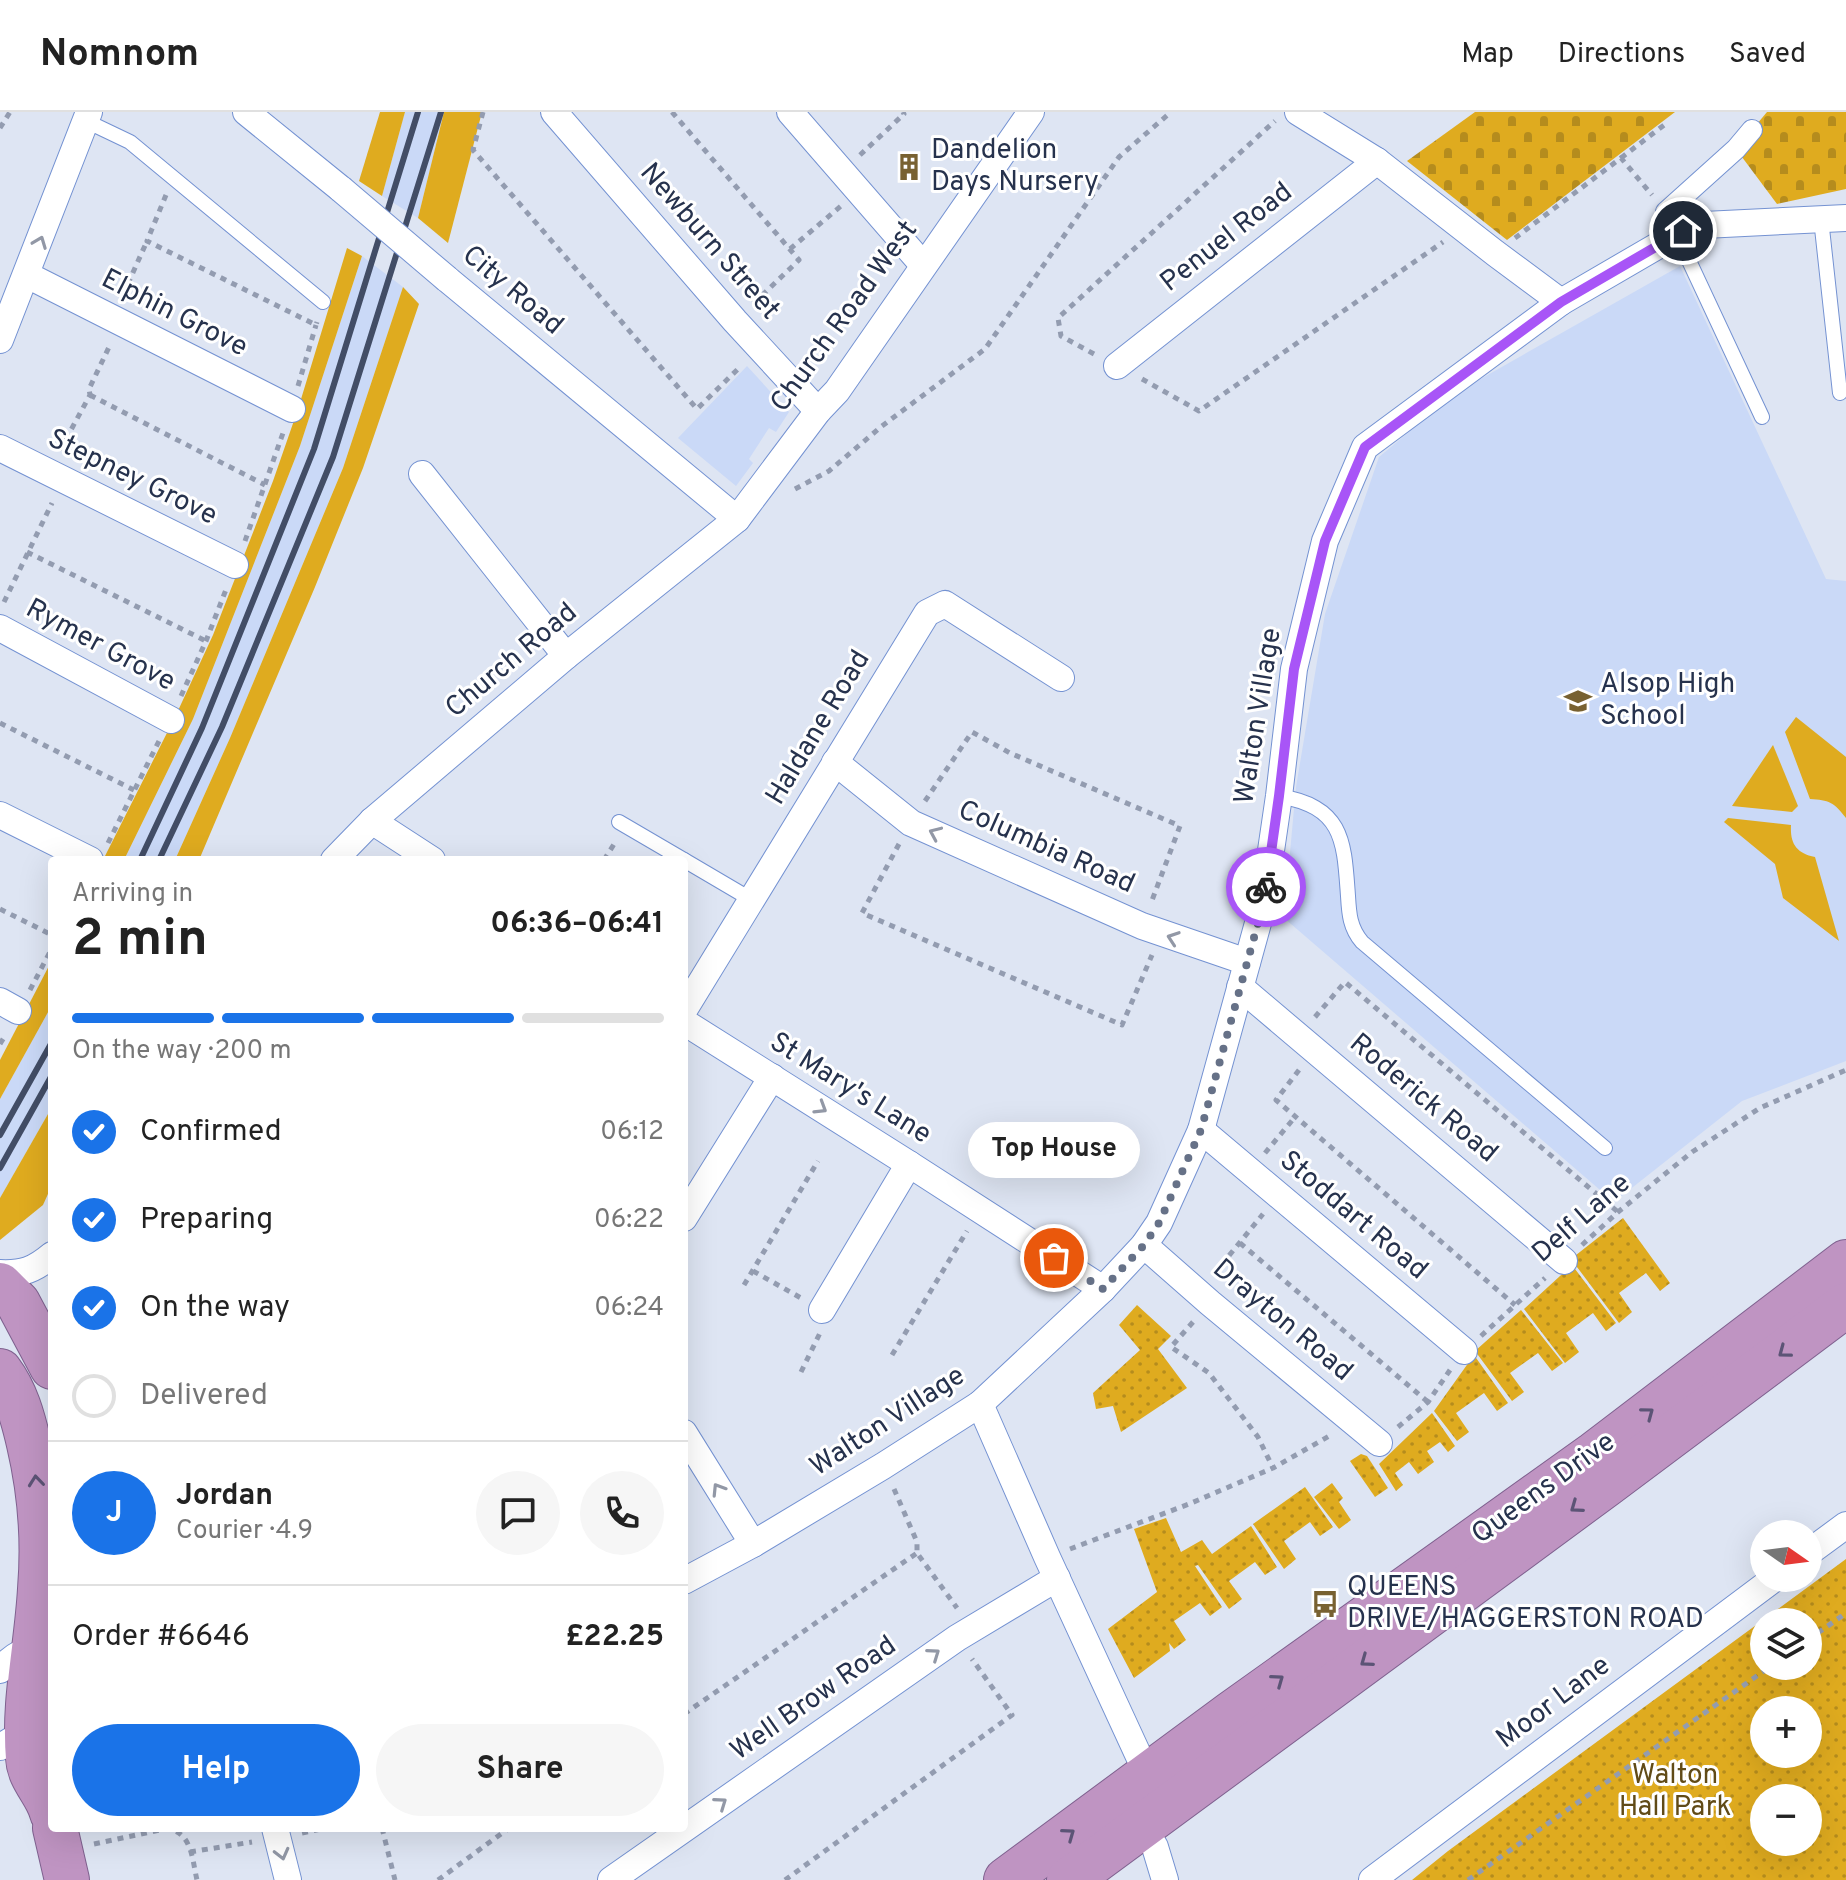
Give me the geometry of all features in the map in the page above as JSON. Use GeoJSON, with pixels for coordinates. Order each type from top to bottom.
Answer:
{"type":"FeatureCollection","features":[{"type":"Feature","properties":{"kind":"highway","name":"Queens Drive"},"geometry":{"type":"LineString","coordinates":[[1006,1880],[1232,1713],[1593,1455],[1846,1262]]}},
{"type":"Feature","properties":{"kind":"highway"},"geometry":{"type":"LineString","coordinates":[[0,1285],[18,1303],[48,1343]]}},
{"type":"Feature","properties":{"kind":"highway","name":"Queens Drive"},"geometry":{"type":"LineString","coordinates":[[1069,1880],[1846,1305]]}},
{"type":"Feature","properties":{"kind":"highway"},"geometry":{"type":"LineString","coordinates":[[0,1371],[23,1416],[35,1467],[42,1539],[40,1589],[29,1657],[26,1733],[28,1762],[48,1811]]}},
{"type":"Feature","properties":{"kind":"street","name":"City Road"},"geometry":{"type":"LineString","coordinates":[[246,112],[277,124],[341,189],[737,519]]}},
{"type":"Feature","properties":{"kind":"street","name":"Newburn Street"},"geometry":{"type":"LineString","coordinates":[[554,112],[735,321],[818,411]]}},
{"type":"Feature","properties":{"kind":"street"},"geometry":{"type":"LineString","coordinates":[[790,112],[923,265]]}},
{"type":"Feature","properties":{"kind":"street"},"geometry":{"type":"LineString","coordinates":[[1298,112],[1377,161],[1561,302]]}},
{"type":"Feature","properties":{"kind":"street","name":"Church Road West"},"geometry":{"type":"LineString","coordinates":[[737,519],[818,411],[837,391],[1029,113]]}},
{"type":"Feature","properties":{"kind":"street"},"geometry":{"type":"LineString","coordinates":[[0,340],[88,116]]}},
{"type":"Feature","properties":{"kind":"street"},"geometry":{"type":"LineString","coordinates":[[1672,224],[1752,130]]}},
{"type":"Feature","properties":{"kind":"street","name":"Penuel Road"},"geometry":{"type":"LineString","coordinates":[[1117,366],[1377,161]]}},
{"type":"Feature","properties":{"kind":"street","name":"Walton Village"},"geometry":{"type":"LineString","coordinates":[[688,1579],[753,1544],[980,1404],[1103,1289],[1144,1245],[1159,1223],[1201,1130],[1263,905],[1294,669],[1325,541],[1365,447],[1672,224],[1683,231],[1704,225],[1834,218]]}},
{"type":"Feature","properties":{"kind":"street","name":"Elphin Grove"},"geometry":{"type":"LineString","coordinates":[[27,275],[292,409]]}},
{"type":"Feature","properties":{"kind":"street","name":"Stepney Grove"},"geometry":{"type":"LineString","coordinates":[[0,448],[235,565]]}},
{"type":"Feature","properties":{"kind":"street"},"geometry":{"type":"LineString","coordinates":[[422,474],[566,656]]}},
{"type":"Feature","properties":{"kind":"street","name":"Church Road"},"geometry":{"type":"LineString","coordinates":[[338,856],[372,821],[566,656],[737,519]]}},
{"type":"Feature","properties":{"kind":"street","name":"Haldane Road"},"geometry":{"type":"LineString","coordinates":[[688,1004],[927,613],[945,604],[1061,678]]}},
{"type":"Feature","properties":{"kind":"street","name":"Rymer Grove"},"geometry":{"type":"LineString","coordinates":[[0,628],[171,720]]}},
{"type":"Feature","properties":{"kind":"street","name":"Columbia Road"},"geometry":{"type":"LineString","coordinates":[[835,762],[911,823],[1244,975]]}},
{"type":"Feature","properties":{"kind":"street"},"geometry":{"type":"LineString","coordinates":[[0,815],[98,853]]}},
{"type":"Feature","properties":{"kind":"street"},"geometry":{"type":"LineString","coordinates":[[372,821],[426,856]]}},
{"type":"Feature","properties":{"kind":"street","name":"Roderick Road"},"geometry":{"type":"LineString","coordinates":[[1244,975],[1307,1043],[1564,1261]]}},
{"type":"Feature","properties":{"kind":"street","name":"St Mary's Lane"},"geometry":{"type":"LineString","coordinates":[[688,1024],[1103,1289]]}},
{"type":"Feature","properties":{"kind":"street"},"geometry":{"type":"LineString","coordinates":[[688,1212],[772,1077]]}},
{"type":"Feature","properties":{"kind":"street","name":"Stoddart Road"},"geometry":{"type":"LineString","coordinates":[[1201,1130],[1464,1351]]}},
{"type":"Feature","properties":{"kind":"street"},"geometry":{"type":"LineString","coordinates":[[822,1310],[909,1164]]}},
{"type":"Feature","properties":{"kind":"street","name":"Drayton Road"},"geometry":{"type":"LineString","coordinates":[[1144,1245],[1379,1443]]}},
{"type":"Feature","properties":{"kind":"street"},"geometry":{"type":"LineString","coordinates":[[0,1273],[19,1274],[48,1258]]}},
{"type":"Feature","properties":{"kind":"street"},"geometry":{"type":"LineString","coordinates":[[980,1404],[1148,1776]]}},
{"type":"Feature","properties":{"kind":"street"},"geometry":{"type":"LineString","coordinates":[[688,1439],[753,1544]]}},
{"type":"Feature","properties":{"kind":"street"},"geometry":{"type":"LineString","coordinates":[[1822,1543],[1846,1525]]}},
{"type":"Feature","properties":{"kind":"street","name":"Well Brow Road"},"geometry":{"type":"LineString","coordinates":[[688,1820],[965,1634],[1052,1568]]}},
{"type":"Feature","properties":{"kind":"street","name":"Moor Lane"},"geometry":{"type":"LineString","coordinates":[[1372,1880],[1756,1592]]}},
{"type":"Feature","properties":{"kind":"street"},"geometry":{"type":"LineString","coordinates":[[1143,1826],[1155,1847],[1165,1880]]}},
{"type":"Feature","properties":{"kind":"street"},"geometry":{"type":"LineString","coordinates":[[276,1832],[288,1880]]}},
{"type":"Feature","properties":{"kind":"street","name":"Well Brow Road"},"geometry":{"type":"LineString","coordinates":[[611,1880],[672,1832]]}},
{"type":"Feature","properties":{"kind":"lane"},"geometry":{"type":"LineString","coordinates":[[88,116],[130,142],[323,302]]}},
{"type":"Feature","properties":{"kind":"lane"},"geometry":{"type":"LineString","coordinates":[[1834,218],[1840,393]]}},
{"type":"Feature","properties":{"kind":"lane"},"geometry":{"type":"LineString","coordinates":[[1672,224],[1762,417]]}},
{"type":"Feature","properties":{"kind":"lane"},"geometry":{"type":"LineString","coordinates":[[1279,796],[1308,805],[1336,827],[1344,849],[1349,916],[1352,929],[1362,942],[1605,1148]]}},
{"type":"Feature","properties":{"kind":"lane"},"geometry":{"type":"LineString","coordinates":[[619,822],[677,856]]}},
{"type":"Feature","properties":{"kind":"lane"},"geometry":{"type":"LineString","coordinates":[[688,862],[752,900]]}},
{"type":"Feature","properties":{"kind":"path"},"geometry":{"type":"LineString","coordinates":[[0,128],[10,112]]}},
{"type":"Feature","properties":{"kind":"path"},"geometry":{"type":"LineString","coordinates":[[483,112],[473,150],[697,409],[759,348]]}},
{"type":"Feature","properties":{"kind":"path"},"geometry":{"type":"LineString","coordinates":[[672,112],[799,260],[735,321]]}},
{"type":"Feature","properties":{"kind":"path"},"geometry":{"type":"LineString","coordinates":[[790,492],[829,471],[882,426],[985,349],[1119,157],[1171,112]]}},
{"type":"Feature","properties":{"kind":"path"},"geometry":{"type":"LineString","coordinates":[[1285,112],[1058,318],[1061,336],[1199,411],[1463,228]]}},
{"type":"Feature","properties":{"kind":"path"},"geometry":{"type":"LineString","coordinates":[[790,249],[851,181],[905,113]]}},
{"type":"Feature","properties":{"kind":"path"},"geometry":{"type":"LineString","coordinates":[[1495,253],[1668,122]]}},
{"type":"Feature","properties":{"kind":"path"},"geometry":{"type":"LineString","coordinates":[[1621,158],[1672,224]]}},
{"type":"Feature","properties":{"kind":"path"},"geometry":{"type":"LineString","coordinates":[[0,610],[27,552],[173,179]]}},
{"type":"Feature","properties":{"kind":"path"},"geometry":{"type":"LineString","coordinates":[[147,241],[316,325]]}},
{"type":"Feature","properties":{"kind":"path"},"geometry":{"type":"LineString","coordinates":[[98,853],[171,720],[206,641],[292,409],[323,302]]}},
{"type":"Feature","properties":{"kind":"path"},"geometry":{"type":"LineString","coordinates":[[90,395],[265,485]]}},
{"type":"Feature","properties":{"kind":"path"},"geometry":{"type":"LineString","coordinates":[[27,552],[206,641]]}},
{"type":"Feature","properties":{"kind":"path"},"geometry":{"type":"LineString","coordinates":[[0,723],[134,790]]}},
{"type":"Feature","properties":{"kind":"path"},"geometry":{"type":"LineString","coordinates":[[0,909],[48,933]]}},
{"type":"Feature","properties":{"kind":"path"},"geometry":{"type":"LineString","coordinates":[[1515,1305],[1276,1100],[1345,982],[1618,1212]]}},
{"type":"Feature","properties":{"kind":"path","name":"Delf Lane"},"geometry":{"type":"LineString","coordinates":[[1379,1443],[1428,1402],[1464,1351],[1618,1212],[1692,1152],[1760,1108],[1846,1070]]}},
{"type":"Feature","properties":{"kind":"path"},"geometry":{"type":"LineString","coordinates":[[1250,1170],[1295,1117]]}},
{"type":"Feature","properties":{"kind":"path"},"geometry":{"type":"LineString","coordinates":[[744,1285],[818,1161]]}},
{"type":"Feature","properties":{"kind":"path"},"geometry":{"type":"LineString","coordinates":[[1273,1468],[1258,1437],[1209,1373],[1171,1347],[1240,1243],[1279,1195]]}},
{"type":"Feature","properties":{"kind":"path"},"geometry":{"type":"LineString","coordinates":[[892,1355],[980,1210]]}},
{"type":"Feature","properties":{"kind":"path"},"geometry":{"type":"LineString","coordinates":[[1240,1243],[1428,1402]]}},
{"type":"Feature","properties":{"kind":"path"},"geometry":{"type":"LineString","coordinates":[[753,1271],[830,1314],[801,1372]]}},
{"type":"Feature","properties":{"kind":"path"},"geometry":{"type":"LineString","coordinates":[[1052,1568],[1273,1468],[1353,1423]]}},
{"type":"Feature","properties":{"kind":"path"},"geometry":{"type":"LineString","coordinates":[[785,1880],[1012,1715],[917,1553],[917,1542],[883,1466]]}},
{"type":"Feature","properties":{"kind":"path"},"geometry":{"type":"LineString","coordinates":[[688,1711],[917,1553]]}},
{"type":"Feature","properties":{"kind":"path"},"geometry":{"type":"LineString","coordinates":[[1822,1630],[1846,1613]]}},
{"type":"Feature","properties":{"kind":"path"},"geometry":{"type":"LineString","coordinates":[[1468,1880],[1751,1680]]}},
{"type":"Feature","properties":{"kind":"path"},"geometry":{"type":"LineString","coordinates":[[61,1840],[137,1832]]}},
{"type":"Feature","properties":{"kind":"path"},"geometry":{"type":"LineString","coordinates":[[180,1832],[187,1841],[197,1880]]}},
{"type":"Feature","properties":{"kind":"path"},"geometry":{"type":"LineString","coordinates":[[383,1832],[395,1880]]}},
{"type":"Feature","properties":{"kind":"path"},"geometry":{"type":"LineString","coordinates":[[438,1880],[504,1832]]}},
{"type":"Feature","properties":{"kind":"shaded area"},"geometry":{"type":"Polygon","coordinates":[[[405,112],[444,112],[418,218],[382,196],[405,112]]]}},
{"type":"Feature","properties":{"kind":"shaded area"},"geometry":{"type":"Polygon","coordinates":[[[362,256],[403,287],[343,468],[230,738],[177,856],[126,856],[193,719],[300,446],[362,256]]]}},
{"type":"Feature","properties":{"kind":"shaded area","name":"Alsop High School"},"geometry":{"type":"Polygon","coordinates":[[[1680,266],[1826,579],[1846,581],[1846,1061],[1742,1101],[1614,1202],[1284,918],[1296,787],[1325,614],[1379,457],[1454,394],[1680,266]]]}},
{"type":"Feature","properties":{"kind":"shaded area"},"geometry":{"type":"Polygon","coordinates":[[[747,366],[789,412],[776,432],[769,428],[749,459],[753,463],[736,486],[678,438],[747,366]]]}},
{"type":"Feature","properties":{"kind":"shaded area"},"geometry":{"type":"Polygon","coordinates":[[[48,1012],[48,1114],[0,1198],[0,1099],[48,1012]]]}},
{"type":"Feature","properties":{"kind":"green space"},"geometry":{"type":"Polygon","coordinates":[[[380,112],[405,112],[382,196],[359,181],[380,112]]]}},
{"type":"Feature","properties":{"kind":"green space"},"geometry":{"type":"Polygon","coordinates":[[[444,112],[482,112],[448,243],[418,218],[444,112]]]}},
{"type":"Feature","properties":{"kind":"green space"},"geometry":{"type":"Polygon","coordinates":[[[1475,112],[1675,112],[1507,240],[1407,161],[1475,112]]]}},
{"type":"Feature","properties":{"kind":"green space"},"geometry":{"type":"Polygon","coordinates":[[[1767,112],[1846,112],[1846,189],[1777,204],[1736,149],[1767,112]]]}},
{"type":"Feature","properties":{"kind":"green space"},"geometry":{"type":"Polygon","coordinates":[[[347,248],[362,256],[300,446],[193,719],[126,856],[105,856],[213,635],[298,409],[347,248]]]}},
{"type":"Feature","properties":{"kind":"green space"},"geometry":{"type":"Polygon","coordinates":[[[403,287],[419,304],[363,468],[201,856],[177,856],[230,738],[343,468],[403,287]]]}},
{"type":"Feature","properties":{"kind":"green space"},"geometry":{"type":"Polygon","coordinates":[[[1796,717],[1846,757],[1846,818],[1831,803],[1810,799],[1785,732],[1796,717]]]}},
{"type":"Feature","properties":{"kind":"green space"},"geometry":{"type":"Polygon","coordinates":[[[1773,745],[1798,806],[1792,812],[1732,806],[1773,745]]]}},
{"type":"Feature","properties":{"kind":"green space"},"geometry":{"type":"Polygon","coordinates":[[[1728,818],[1791,825],[1796,846],[1803,853],[1815,857],[1839,941],[1783,898],[1775,864],[1724,822],[1728,818]]]}},
{"type":"Feature","properties":{"kind":"green space"},"geometry":{"type":"Polygon","coordinates":[[[48,968],[48,1012],[0,1099],[0,1060],[48,968]]]}},
{"type":"Feature","properties":{"kind":"green space"},"geometry":{"type":"Polygon","coordinates":[[[48,1114],[48,1194],[43,1205],[0,1240],[0,1198],[48,1114]]]}},
{"type":"Feature","properties":{"kind":"green space"},"geometry":{"type":"Polygon","coordinates":[[[1623,1218],[1670,1283],[1660,1291],[1646,1273],[1619,1293],[1632,1312],[1619,1323],[1571,1259],[1623,1218]]]}},
{"type":"Feature","properties":{"kind":"green space"},"geometry":{"type":"Polygon","coordinates":[[[1572,1265],[1616,1323],[1606,1331],[1593,1313],[1566,1333],[1579,1352],[1565,1363],[1524,1309],[1572,1265]]]}},
{"type":"Feature","properties":{"kind":"green space"},"geometry":{"type":"Polygon","coordinates":[[[1137,1305],[1171,1336],[1158,1349],[1187,1388],[1121,1432],[1113,1406],[1096,1409],[1093,1393],[1140,1350],[1119,1325],[1137,1305]]]}},
{"type":"Feature","properties":{"kind":"green space"},"geometry":{"type":"Polygon","coordinates":[[[1521,1310],[1563,1363],[1552,1371],[1538,1353],[1510,1373],[1524,1392],[1512,1401],[1475,1351],[1521,1310]]]}},
{"type":"Feature","properties":{"kind":"green space"},"geometry":{"type":"Polygon","coordinates":[[[1474,1355],[1508,1403],[1497,1411],[1484,1393],[1456,1413],[1469,1432],[1457,1441],[1434,1411],[1474,1355]]]}},
{"type":"Feature","properties":{"kind":"green space"},"geometry":{"type":"Polygon","coordinates":[[[1432,1413],[1455,1446],[1448,1452],[1440,1442],[1427,1451],[1434,1462],[1418,1474],[1409,1462],[1395,1473],[1403,1485],[1396,1491],[1379,1464],[1432,1413]]]}},
{"type":"Feature","properties":{"kind":"green space"},"geometry":{"type":"Polygon","coordinates":[[[1361,1454],[1367,1456],[1388,1488],[1375,1497],[1350,1461],[1361,1454]]]}},
{"type":"Feature","properties":{"kind":"green space"},"geometry":{"type":"Polygon","coordinates":[[[1332,1483],[1343,1498],[1339,1502],[1351,1520],[1339,1529],[1314,1497],[1332,1483]]]}},
{"type":"Feature","properties":{"kind":"green space"},"geometry":{"type":"Polygon","coordinates":[[[1305,1487],[1333,1527],[1320,1536],[1310,1522],[1284,1541],[1296,1559],[1284,1569],[1253,1524],[1305,1487]]]}},
{"type":"Feature","properties":{"kind":"green space"},"geometry":{"type":"Polygon","coordinates":[[[1166,1518],[1181,1552],[1202,1540],[1212,1554],[1251,1526],[1277,1567],[1265,1575],[1255,1562],[1229,1581],[1242,1599],[1229,1609],[1198,1565],[1195,1566],[1222,1607],[1210,1616],[1200,1603],[1174,1621],[1186,1640],[1174,1649],[1169,1643],[1170,1651],[1134,1678],[1108,1629],[1157,1592],[1134,1529],[1166,1518]]]}},
{"type":"Feature","properties":{"kind":"green space","name":"Walton Hall Park"},"geometry":{"type":"Polygon","coordinates":[[[1846,1559],[1846,1880],[1412,1880],[1750,1629],[1750,1680],[1822,1680],[1822,1608],[1779,1608],[1801,1592],[1822,1592],[1822,1577],[1846,1559]]]}},
{"type":"Feature","properties":{"kind":"railway"},"geometry":{"type":"LineString","coordinates":[[142,856],[202,728],[314,449],[418,112]]}},
{"type":"Feature","properties":{"kind":"railway"},"geometry":{"type":"LineString","coordinates":[[161,856],[222,727],[333,457],[441,112]]}},
{"type":"Feature","properties":{"kind":"railway"},"geometry":{"type":"LineString","coordinates":[[0,1135],[48,1049]]}},
{"type":"Feature","properties":{"kind":"railway"},"geometry":{"type":"LineString","coordinates":[[0,1168],[48,1082]]}},
{"type":"Feature","properties":{"kind":"way so far"},"geometry":{"type":"LineString","coordinates":[[1054,1258],[1103,1289],[1144,1245],[1159,1223],[1201,1130],[1266,887]]}},
{"type":"Feature","properties":{"kind":"place","name":"Dandelion Days Nursery"},"geometry":{"type":"Point","coordinates":[909,167]}},
{"type":"Feature","properties":{"kind":"place","name":"Alsop High School"},"geometry":{"type":"Point","coordinates":[1578,701]}},
{"type":"Feature","properties":{"kind":"place","name":"Top House"},"geometry":{"type":"Point","coordinates":[1054,1258]}},
{"type":"Feature","properties":{"kind":"place","name":"QUEENS DRIVE/HAGGERSTON ROAD"},"geometry":{"type":"Point","coordinates":[1325,1604]}},
{"type":"Feature","properties":{"kind":"route"},"geometry":{"type":"LineString","coordinates":[[1266,887],[1294,669],[1325,541],[1365,447],[1561,302],[1683,231]]}}]}
